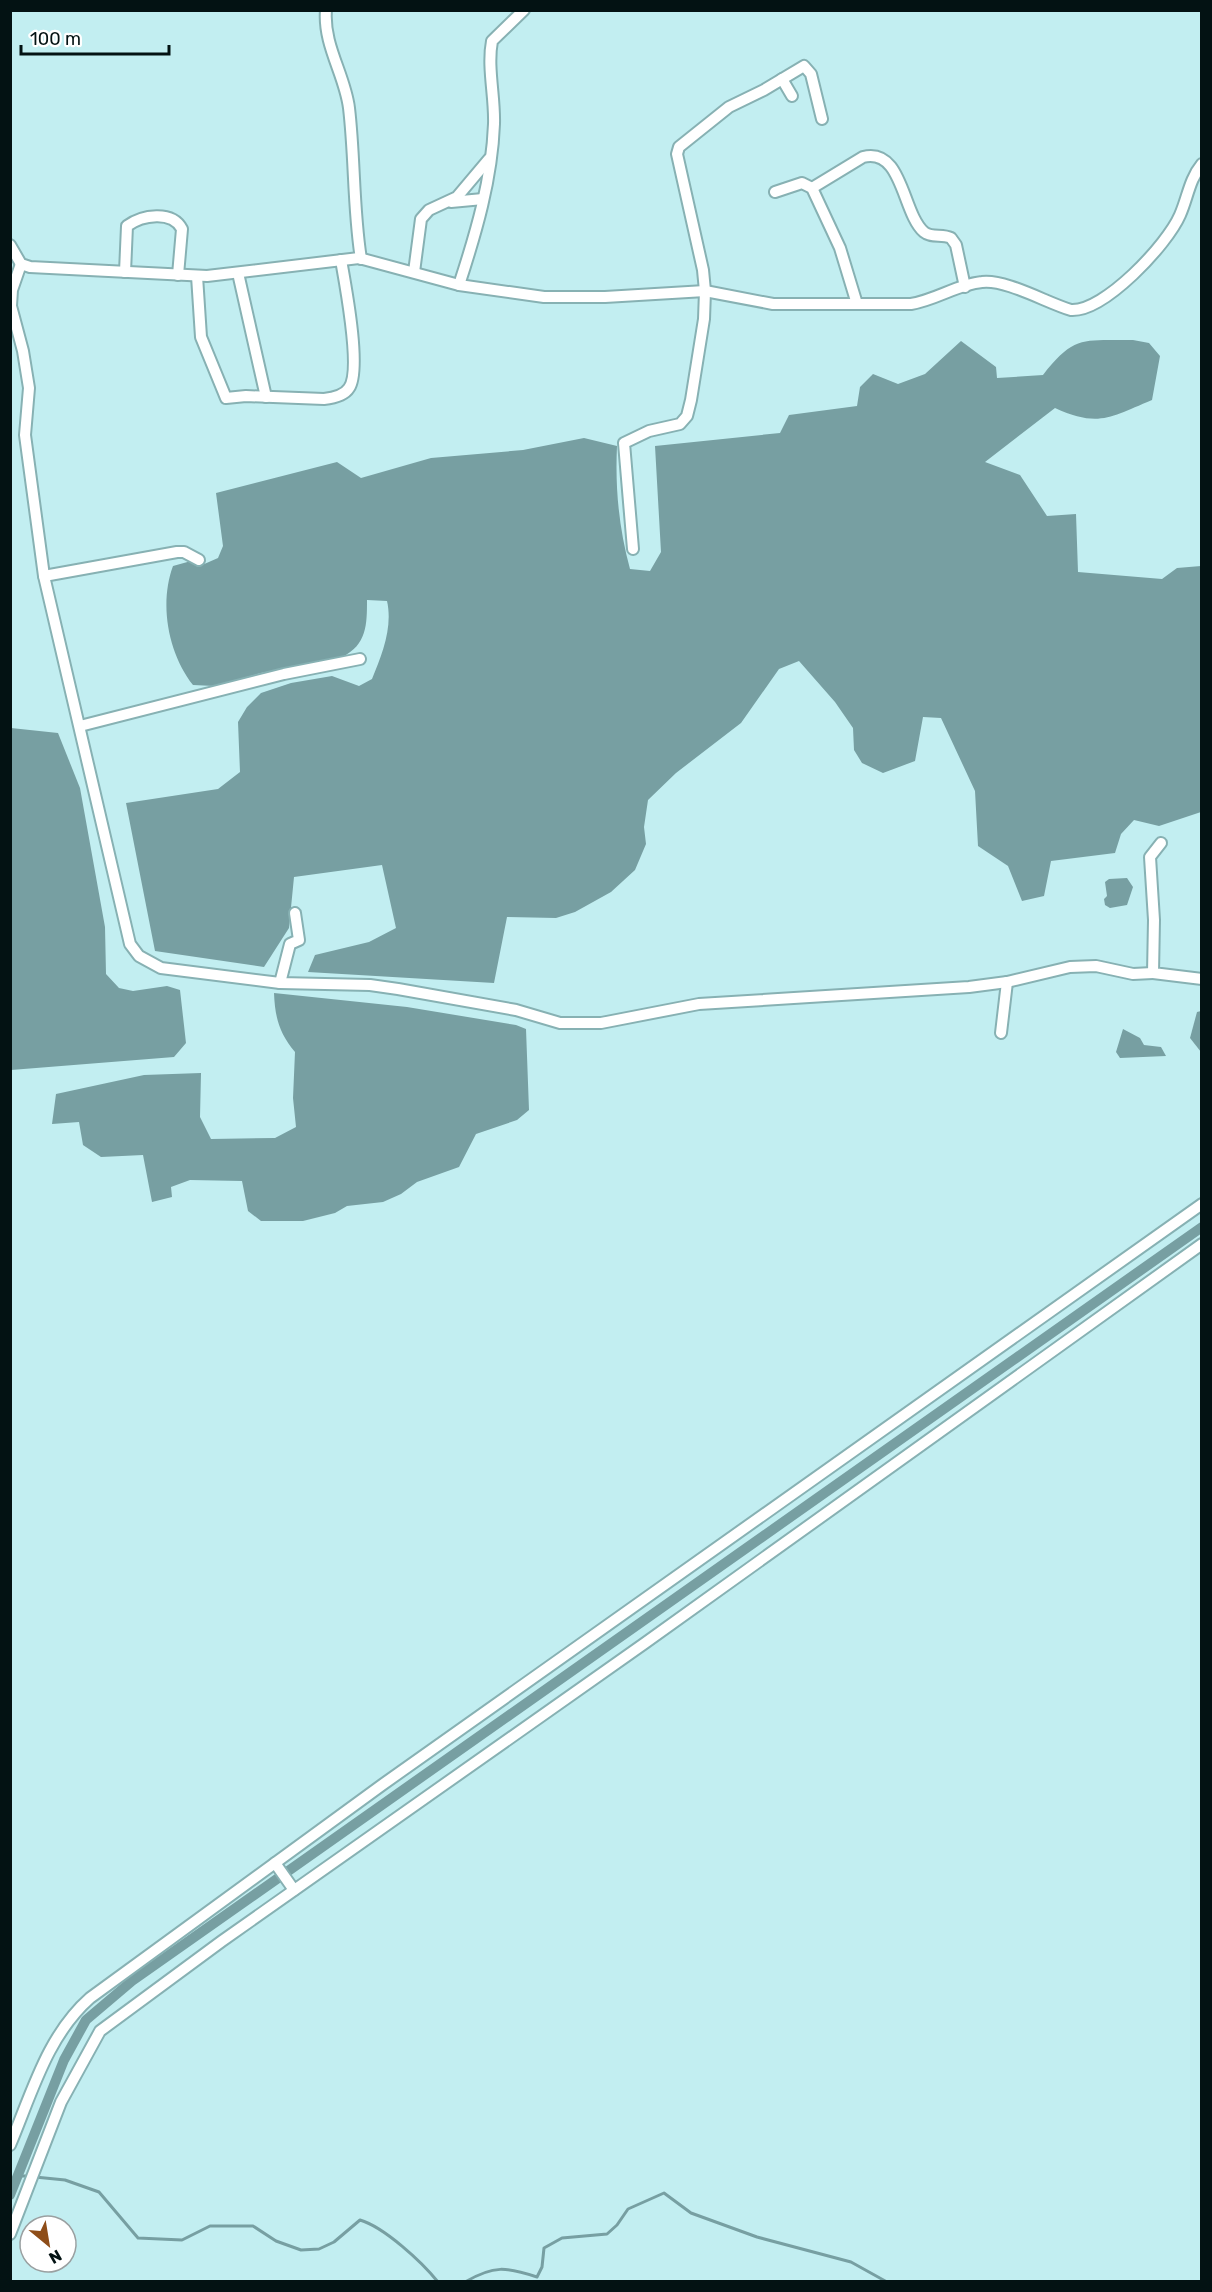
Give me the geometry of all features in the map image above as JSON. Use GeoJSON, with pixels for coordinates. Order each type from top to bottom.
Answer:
{"type":"FeatureCollection","features":[{"type":"Feature","properties":{"kind":"street"},"geometry":{"type":"LineString","coordinates":[[326,10],[325,27],[349,107],[354,219],[361,259]]}},
{"type":"Feature","properties":{"kind":"street"},"geometry":{"type":"LineString","coordinates":[[459,285],[483,200],[490,158],[494,125],[492,41],[524,10]]}},
{"type":"Feature","properties":{"kind":"street"},"geometry":{"type":"LineString","coordinates":[[633,549],[624,443],[649,431],[680,424],[687,416],[699,358],[705,291],[702,262],[677,154],[679,147],[729,106],[804,66],[809,70],[822,119]]}},
{"type":"Feature","properties":{"kind":"street"},"geometry":{"type":"LineString","coordinates":[[782,79],[792,96]]}},
{"type":"Feature","properties":{"kind":"street"},"geometry":{"type":"LineString","coordinates":[[812,188],[863,157],[870,155],[885,160],[903,190],[917,224],[925,233],[951,238],[956,244],[965,286]]}},
{"type":"Feature","properties":{"kind":"street"},"geometry":{"type":"LineString","coordinates":[[414,272],[422,219],[429,210],[465,190],[490,158]]}},
{"type":"Feature","properties":{"kind":"street"},"geometry":{"type":"LineString","coordinates":[[10,245],[21,264],[30,267],[197,276],[361,259],[459,285],[508,294],[576,298],[705,291],[774,304],[911,304],[929,301],[965,286],[988,282],[1064,308],[1083,311],[1140,269],[1180,216],[1193,175],[1202,164]]}},
{"type":"Feature","properties":{"kind":"street"},"geometry":{"type":"LineString","coordinates":[[775,192],[802,183],[812,188],[840,248],[857,304]]}},
{"type":"Feature","properties":{"kind":"street"},"geometry":{"type":"LineString","coordinates":[[447,202],[483,200]]}},
{"type":"Feature","properties":{"kind":"street"},"geometry":{"type":"LineString","coordinates":[[125,272],[127,226],[145,217],[159,217],[174,220],[183,230],[178,276]]}},
{"type":"Feature","properties":{"kind":"street"},"geometry":{"type":"LineString","coordinates":[[197,276],[201,338],[226,398],[334,398],[348,389],[354,367],[349,309],[340,260]]}},
{"type":"Feature","properties":{"kind":"street"},"geometry":{"type":"LineString","coordinates":[[21,264],[12,291],[11,306],[23,351],[29,388],[25,435],[44,576],[130,944],[139,956],[160,968],[280,983],[370,985],[516,1010],[560,1023],[601,1023],[699,1004],[1007,982],[1070,967],[1096,966],[1132,974],[1153,973],[1202,979]]}},
{"type":"Feature","properties":{"kind":"street"},"geometry":{"type":"LineString","coordinates":[[238,273],[266,397]]}},
{"type":"Feature","properties":{"kind":"street"},"geometry":{"type":"LineString","coordinates":[[44,576],[177,552],[184,552],[199,560]]}},
{"type":"Feature","properties":{"kind":"street"},"geometry":{"type":"LineString","coordinates":[[80,726],[284,674],[360,659]]}},
{"type":"Feature","properties":{"kind":"street"},"geometry":{"type":"LineString","coordinates":[[1153,973],[1154,920],[1150,857],[1161,843]]}},
{"type":"Feature","properties":{"kind":"street"},"geometry":{"type":"LineString","coordinates":[[280,983],[290,944],[298,940],[295,913]]}},
{"type":"Feature","properties":{"kind":"street"},"geometry":{"type":"LineString","coordinates":[[1001,1033],[1007,982]]}},
{"type":"Feature","properties":{"kind":"street"},"geometry":{"type":"LineString","coordinates":[[10,2145],[55,2038],[79,2008],[1202,1204]]}},
{"type":"Feature","properties":{"kind":"street"},"geometry":{"type":"LineString","coordinates":[[10,2234],[61,2102],[100,2031],[291,1887],[1202,1244]]}},
{"type":"Feature","properties":{"kind":"street"},"geometry":{"type":"LineString","coordinates":[[278,1866],[291,1887]]}},
{"type":"Feature","properties":{"kind":"water"},"geometry":{"type":"Polygon","coordinates":[[[1133,340],[1149,343],[1160,356],[1152,400],[1115,415],[1094,419],[1083,418],[1055,408],[985,462],[1020,475],[1047,516],[1076,514],[1078,572],[1162,579],[1177,568],[1201,566],[1201,812],[1159,826],[1134,820],[1121,834],[1115,853],[1051,861],[1044,896],[1022,901],[1008,866],[978,846],[975,791],[941,718],[923,717],[915,761],[883,773],[862,763],[854,750],[853,728],[835,702],[799,661],[779,669],[741,723],[676,773],[648,800],[644,827],[646,844],[635,870],[611,892],[575,912],[556,918],[507,917],[494,983],[308,972],[315,955],[369,942],[396,928],[382,865],[294,877],[289,928],[264,967],[155,951],[126,803],[218,789],[240,772],[238,722],[247,707],[261,693],[291,683],[332,676],[359,686],[372,679],[388,631],[387,601],[367,600],[366,625],[361,640],[342,657],[261,673],[214,686],[193,685],[177,658],[172,643],[168,628],[167,596],[173,566],[191,561],[202,565],[218,558],[223,546],[216,493],[337,462],[361,478],[431,458],[523,450],[584,438],[617,446],[619,508],[630,569],[650,571],[661,552],[655,446],[780,433],[789,415],[857,406],[860,387],[873,374],[898,384],[925,374],[961,341],[996,367],[997,378],[1043,375],[1064,352],[1082,342],[1133,340]]]}},
{"type":"Feature","properties":{"kind":"water"},"geometry":{"type":"Polygon","coordinates":[[[11,728],[58,733],[80,788],[105,927],[106,974],[119,988],[133,991],[167,986],[180,990],[186,1043],[174,1057],[11,1070],[11,728]]]}},
{"type":"Feature","properties":{"kind":"water"},"geometry":{"type":"Polygon","coordinates":[[[1127,878],[1133,887],[1127,905],[1110,908],[1105,905],[1104,899],[1107,896],[1105,882],[1109,879],[1127,878]]]}},
{"type":"Feature","properties":{"kind":"water"},"geometry":{"type":"Polygon","coordinates":[[[274,993],[407,1007],[516,1025],[526,1029],[529,1110],[517,1120],[476,1134],[459,1167],[417,1182],[401,1194],[383,1202],[347,1206],[335,1213],[303,1221],[261,1221],[248,1211],[242,1181],[190,1180],[171,1187],[172,1197],[152,1202],[143,1155],[101,1157],[83,1145],[79,1122],[52,1124],[56,1094],[144,1075],[201,1073],[200,1117],[211,1139],[275,1138],[296,1127],[293,1098],[295,1052],[279,1024],[274,993]]]}},
{"type":"Feature","properties":{"kind":"water"},"geometry":{"type":"Polygon","coordinates":[[[1202,1011],[1201,1052],[1190,1038],[1197,1012],[1202,1011]]]}},
{"type":"Feature","properties":{"kind":"water"},"geometry":{"type":"Polygon","coordinates":[[[1123,1029],[1140,1038],[1144,1045],[1161,1047],[1166,1056],[1120,1058],[1116,1052],[1123,1029]]]}},
{"type":"Feature","properties":{"kind":"waterway"},"geometry":{"type":"LineString","coordinates":[[10,2195],[64,2060],[86,2020],[132,1981],[1202,1227]]}},
{"type":"Feature","properties":{"kind":"waterway"},"geometry":{"type":"LineString","coordinates":[[18,2176],[29,2176]]}},
{"type":"Feature","properties":{"kind":"waterway"},"geometry":{"type":"LineString","coordinates":[[35,2177],[65,2180],[99,2192],[138,2238],[182,2240],[210,2226],[253,2226],[276,2241],[301,2250],[319,2249],[334,2242],[360,2220],[380,2230],[402,2246],[438,2282]]}},
{"type":"Feature","properties":{"kind":"waterway"},"geometry":{"type":"LineString","coordinates":[[465,2282],[475,2276],[500,2269],[537,2277],[542,2267],[544,2248],[562,2238],[607,2234],[617,2225],[628,2209],[664,2193],[691,2213],[757,2237],[851,2262],[887,2282]]}}]}
